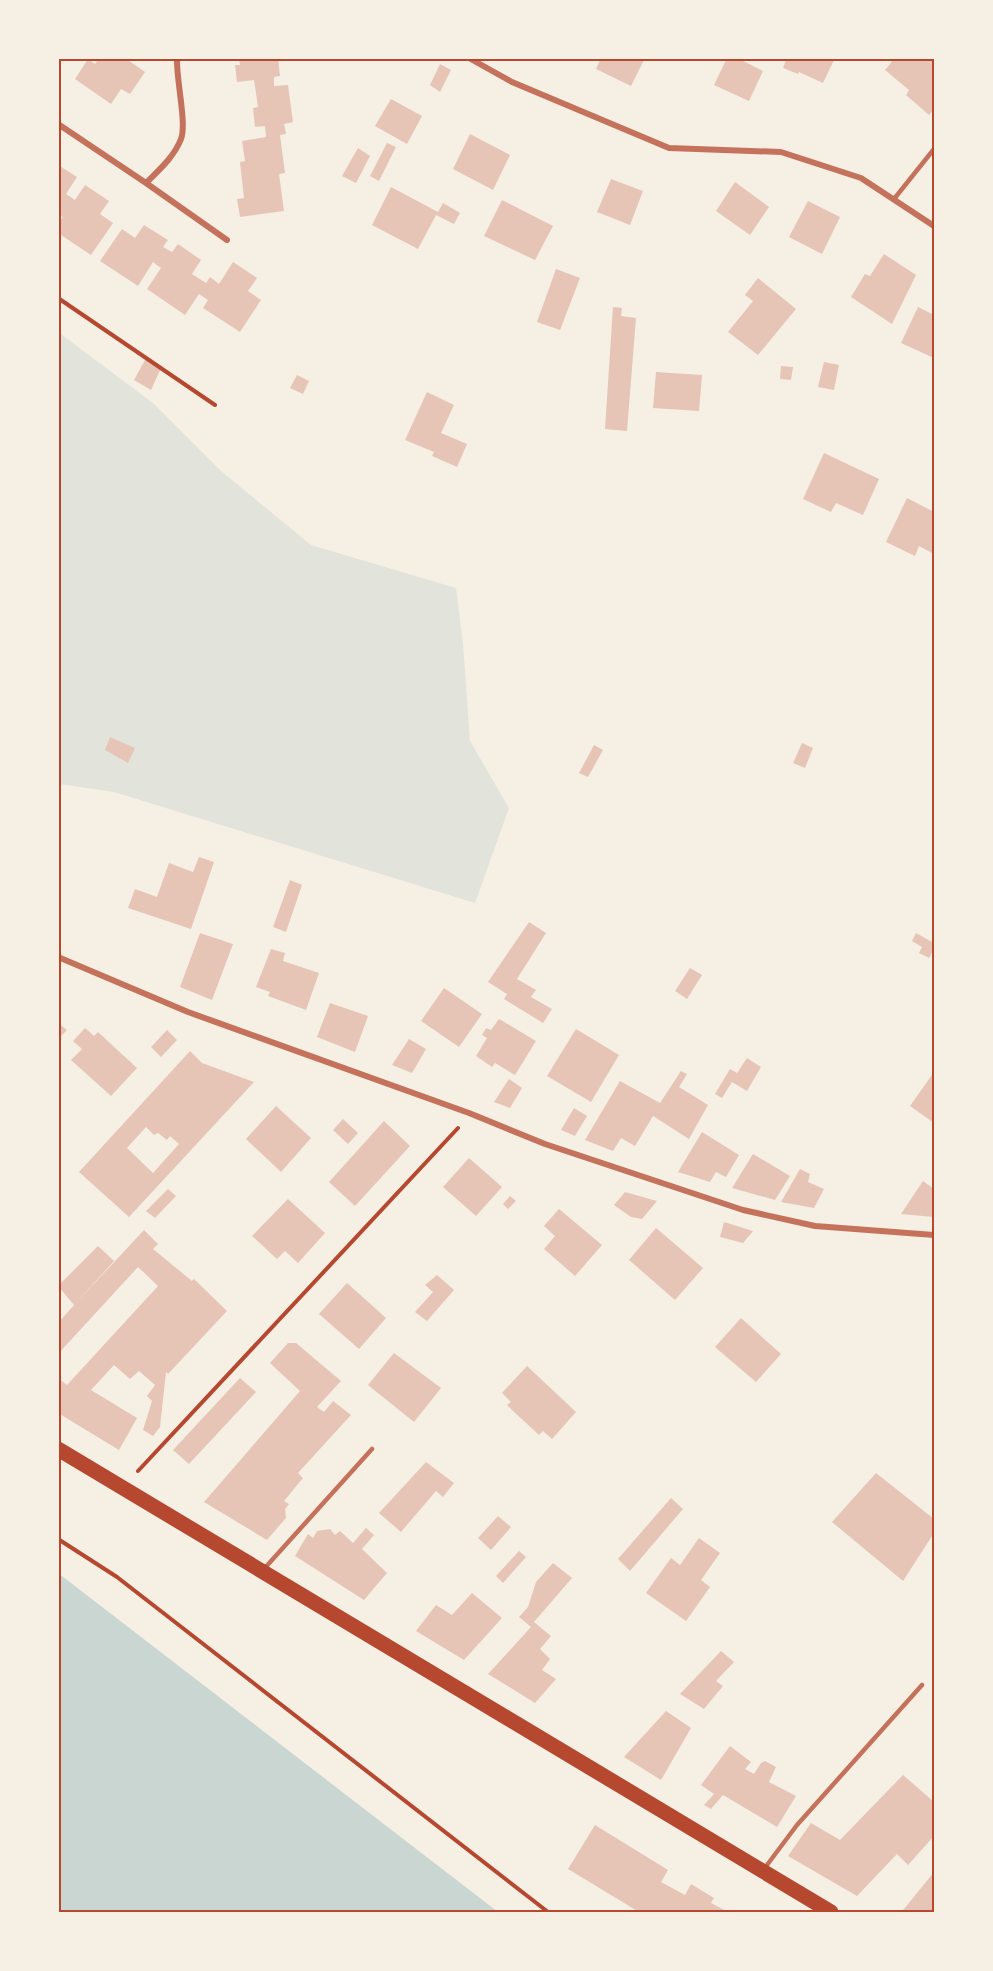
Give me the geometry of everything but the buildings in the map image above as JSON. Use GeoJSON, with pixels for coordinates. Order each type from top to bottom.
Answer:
{"type":"FeatureCollection","features":[{"type":"Feature","properties":{"kind":"main road"},"geometry":{"type":"LineString","coordinates":[[58,1449],[831,1912]]}},
{"type":"Feature","properties":{"kind":"street"},"geometry":{"type":"LineString","coordinates":[[146,183],[172,156],[182,137],[176,79],[177,58]]}},
{"type":"Feature","properties":{"kind":"street"},"geometry":{"type":"LineString","coordinates":[[469,58],[512,82],[669,148],[781,152],[861,178],[934,226]]}},
{"type":"Feature","properties":{"kind":"street"},"geometry":{"type":"LineString","coordinates":[[58,124],[227,240]]}},
{"type":"Feature","properties":{"kind":"street"},"geometry":{"type":"LineString","coordinates":[[58,957],[188,1012],[469,1113],[556,1147],[743,1210],[815,1226],[934,1235]]}},
{"type":"Feature","properties":{"kind":"lane"},"geometry":{"type":"LineString","coordinates":[[894,199],[934,149]]}},
{"type":"Feature","properties":{"kind":"lane"},"geometry":{"type":"LineString","coordinates":[[261,1572],[372,1449]]}},
{"type":"Feature","properties":{"kind":"lane"},"geometry":{"type":"LineString","coordinates":[[762,1871],[797,1825],[922,1685]]}},
{"type":"Feature","properties":{"kind":"path"},"geometry":{"type":"LineString","coordinates":[[58,298],[215,405]]}},
{"type":"Feature","properties":{"kind":"path"},"geometry":{"type":"LineString","coordinates":[[123,1487],[469,1113]]}},
{"type":"Feature","properties":{"kind":"path"},"geometry":{"type":"LineString","coordinates":[[58,1539],[117,1577],[548,1912]]}},
{"type":"Feature","properties":{"kind":"shaded area"},"geometry":{"type":"Polygon","coordinates":[[[58,332],[153,403],[221,471],[311,545],[456,588],[463,643],[470,741],[509,808],[475,903],[114,792],[59,784],[58,332]]]}},
{"type":"Feature","properties":{"kind":"shaded area"},"geometry":{"type":"Polygon","coordinates":[[[58,1573],[498,1912],[59,1912],[58,1573]]]}}]}
